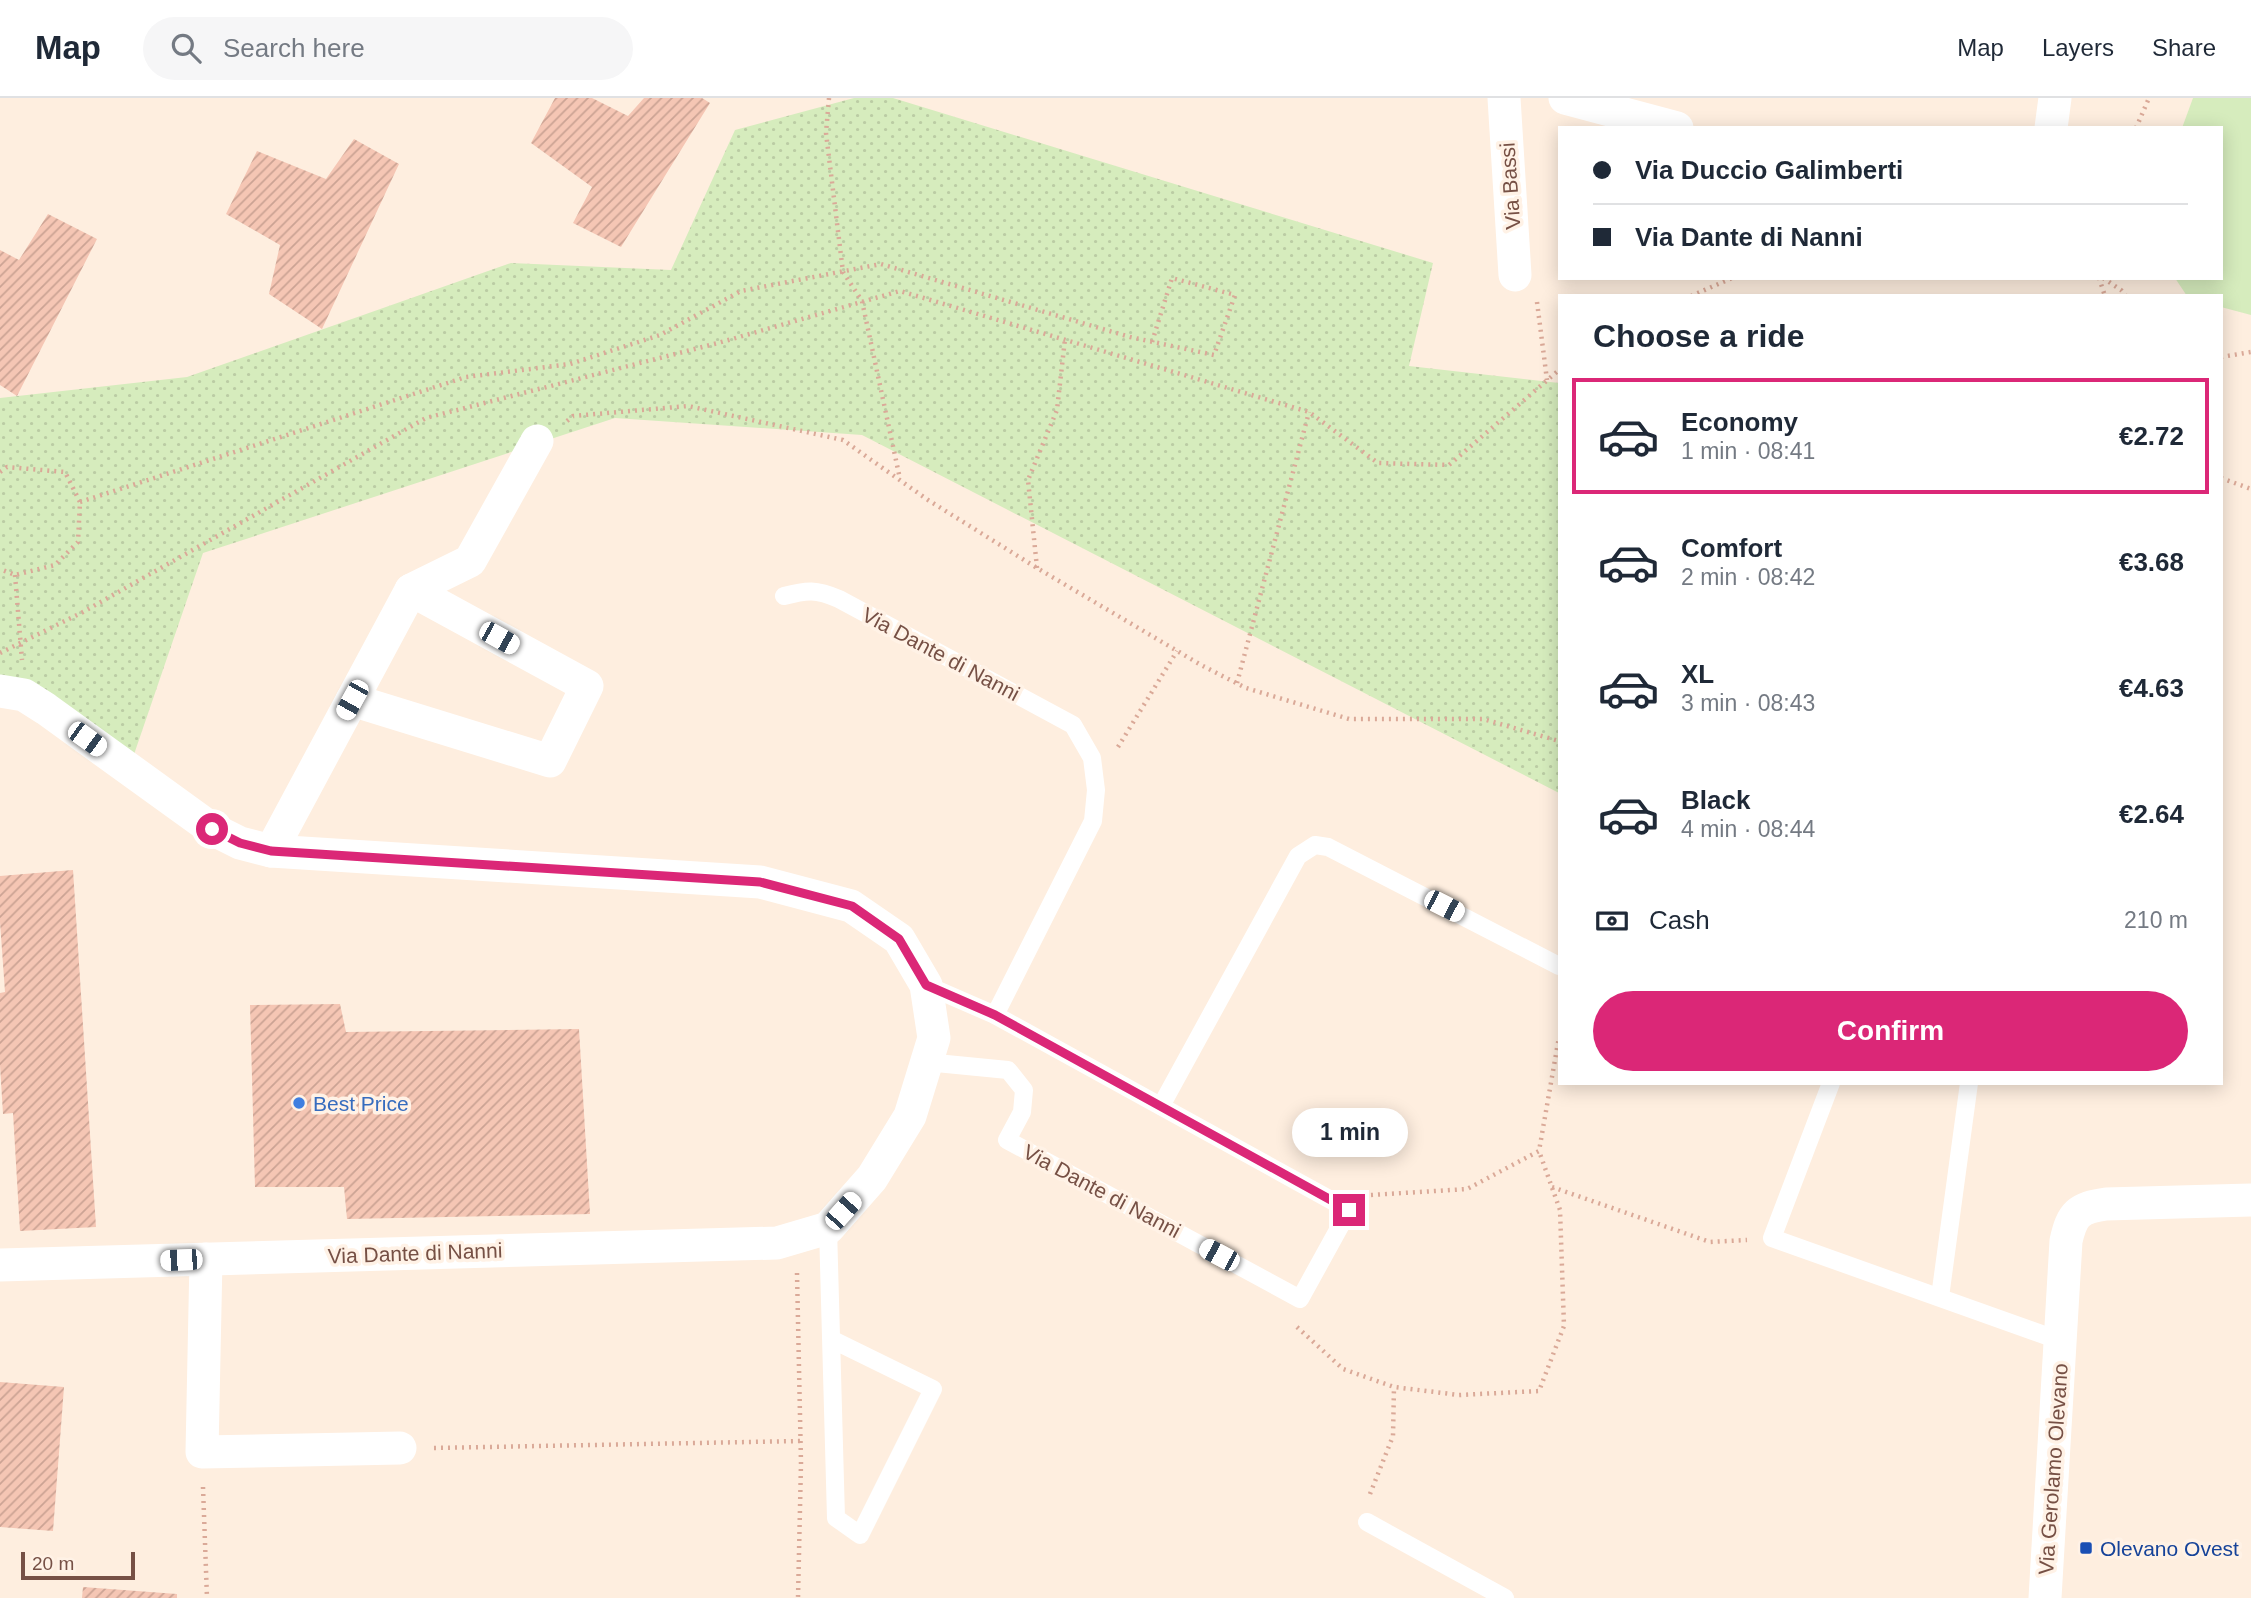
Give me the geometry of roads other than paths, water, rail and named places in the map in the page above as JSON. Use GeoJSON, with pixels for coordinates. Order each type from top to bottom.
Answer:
{"type":"FeatureCollection","features":[{"type":"Feature","properties":{"kind":"street","name":"Via Bassi"},"geometry":{"type":"LineString","coordinates":[[1504,98],[1515,275]]}},
{"type":"Feature","properties":{"kind":"street"},"geometry":{"type":"LineString","coordinates":[[1565,98],[1670,126]]}},
{"type":"Feature","properties":{"kind":"street"},"geometry":{"type":"LineString","coordinates":[[2051,126],[2055,98]]}},
{"type":"Feature","properties":{"kind":"street"},"geometry":{"type":"LineString","coordinates":[[271,851],[411,590],[470,561],[537,441]]}},
{"type":"Feature","properties":{"kind":"street"},"geometry":{"type":"LineString","coordinates":[[352,700],[550,761],[587,686],[411,590]]}},
{"type":"Feature","properties":{"kind":"street"},"geometry":{"type":"LineString","coordinates":[[12,693],[46,709],[212,829],[240,843],[271,851],[760,882],[852,906],[899,939],[926,985],[934,1038],[910,1116],[873,1178],[828,1228]]}},
{"type":"Feature","properties":{"kind":"street","name":"Via Gerolamo Olevano"},"geometry":{"type":"LineString","coordinates":[[2045,1598],[2066,1241],[2070,1224],[2079,1211],[2106,1204],[2251,1200]]}},
{"type":"Feature","properties":{"kind":"street","name":"Via Dante di Nanni"},"geometry":{"type":"LineString","coordinates":[[0,1265],[777,1243],[828,1228]]}},
{"type":"Feature","properties":{"kind":"street"},"geometry":{"type":"LineString","coordinates":[[206,1259],[202,1452],[400,1448]]}},
{"type":"Feature","properties":{"kind":"lane","name":"Via Dante di Nanni"},"geometry":{"type":"LineString","coordinates":[[784,596],[819,590],[839,599],[1073,725],[1092,758],[1095,783],[1093,821],[995,1015]]}},
{"type":"Feature","properties":{"kind":"lane"},"geometry":{"type":"LineString","coordinates":[[926,985],[995,1015],[1161,1106],[1298,856],[1315,845],[1328,847],[1558,965]]}},
{"type":"Feature","properties":{"kind":"lane","name":"Via Dante di Nanni"},"geometry":{"type":"LineString","coordinates":[[926,1062],[1008,1070],[1024,1090],[1022,1112],[1007,1140],[1300,1298],[1349,1210],[1161,1106]]}},
{"type":"Feature","properties":{"kind":"lane","name":"Via Gerolamo Olevano"},"geometry":{"type":"LineString","coordinates":[[1829,1085],[1772,1238],[2061,1341]]}},
{"type":"Feature","properties":{"kind":"lane"},"geometry":{"type":"LineString","coordinates":[[1940,1297],[1969,1085]]}},
{"type":"Feature","properties":{"kind":"lane"},"geometry":{"type":"LineString","coordinates":[[828,1228],[831,1339],[836,1518],[860,1535],[933,1389],[831,1339]]}},
{"type":"Feature","properties":{"kind":"lane"},"geometry":{"type":"LineString","coordinates":[[1367,1522],[1505,1598]]}},
{"type":"Feature","properties":{"kind":"place","name":"Best Price"},"geometry":{"type":"Point","coordinates":[299,1103]}},
{"type":"Feature","properties":{"kind":"place","name":"Olevano Ovest"},"geometry":{"type":"Point","coordinates":[2086,1548]}}]}
